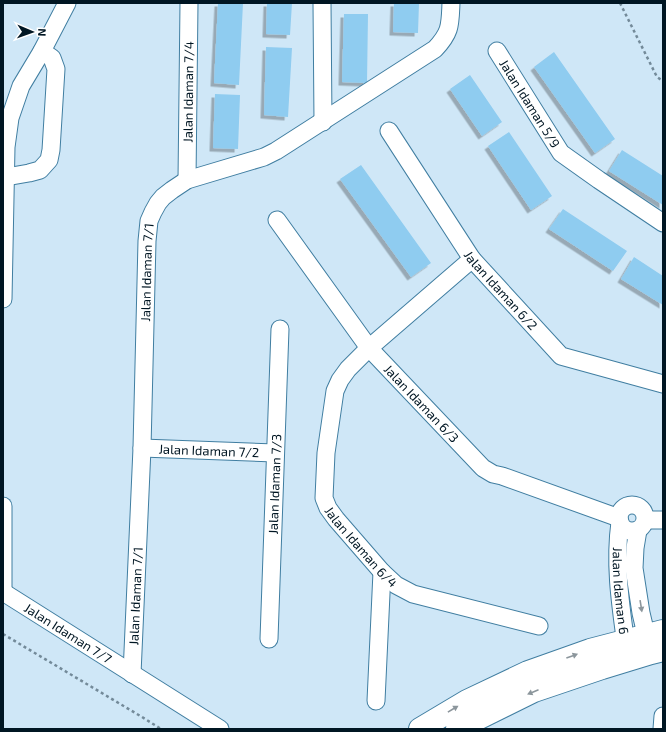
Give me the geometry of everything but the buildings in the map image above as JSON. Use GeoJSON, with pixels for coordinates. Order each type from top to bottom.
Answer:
{"type":"FeatureCollection","features":[{"type":"Feature","properties":{"kind":"main road"},"geometry":{"type":"LineString","coordinates":[[420,729],[467,701],[528,672],[590,650],[627,650],[656,642]]}},
{"type":"Feature","properties":{"kind":"main road"},"geometry":{"type":"LineString","coordinates":[[457,729],[534,691],[602,668],[627,650]]}},
{"type":"Feature","properties":{"kind":"street"},"geometry":{"type":"LineString","coordinates":[[3,299],[6,147],[10,118],[21,86],[42,51],[67,3]]}},
{"type":"Feature","properties":{"kind":"street","name":"Jalan Idaman 7/4"},"geometry":{"type":"LineString","coordinates":[[187,180],[189,3]]}},
{"type":"Feature","properties":{"kind":"street"},"geometry":{"type":"LineString","coordinates":[[322,3],[322,122]]}},
{"type":"Feature","properties":{"kind":"street","name":"Jalan Idaman 7/1"},"geometry":{"type":"LineString","coordinates":[[132,674],[142,448],[147,241],[153,212],[158,203],[164,197],[187,180],[264,157],[276,151],[436,49],[447,34],[450,25],[451,3]]}},
{"type":"Feature","properties":{"kind":"street"},"geometry":{"type":"LineString","coordinates":[[6,176],[40,170],[50,160],[56,69],[52,58],[42,51]]}},
{"type":"Feature","properties":{"kind":"street","name":"Jalan Idaman 5/9"},"geometry":{"type":"LineString","coordinates":[[497,51],[561,153],[663,223]]}},
{"type":"Feature","properties":{"kind":"street","name":"Jalan Idaman 6/2"},"geometry":{"type":"LineString","coordinates":[[389,131],[472,259],[561,356],[663,384]]}},
{"type":"Feature","properties":{"kind":"street","name":"Jalan Idaman 6/3"},"geometry":{"type":"LineString","coordinates":[[277,220],[369,348],[483,468],[493,474],[502,476],[619,520]]}},
{"type":"Feature","properties":{"kind":"street","name":"Jalan Idaman 6/4"},"geometry":{"type":"LineString","coordinates":[[472,259],[369,348],[348,369],[340,380],[336,391],[326,453],[324,498],[328,508],[336,519],[382,572],[396,585],[413,594],[539,626]]}},
{"type":"Feature","properties":{"kind":"street","name":"Jalan Idaman 7/3"},"geometry":{"type":"LineString","coordinates":[[269,639],[280,329]]}},
{"type":"Feature","properties":{"kind":"street","name":"Jalan Idaman 7/2"},"geometry":{"type":"LineString","coordinates":[[142,448],[276,453]]}},
{"type":"Feature","properties":{"kind":"street"},"geometry":{"type":"LineString","coordinates":[[642,525],[644,511],[638,506],[633,505],[625,507],[622,510],[619,520],[622,526],[629,531],[634,532],[642,525],[663,520]]}},
{"type":"Feature","properties":{"kind":"street","name":"Jalan Idaman 7/7"},"geometry":{"type":"LineString","coordinates":[[3,506],[3,592],[220,729]]}},
{"type":"Feature","properties":{"kind":"street","name":"Jalan Idaman 6"},"geometry":{"type":"LineString","coordinates":[[619,520],[617,569],[627,650]]}},
{"type":"Feature","properties":{"kind":"street","name":"Jalan Idaman 6"},"geometry":{"type":"LineString","coordinates":[[642,525],[635,548],[634,568],[642,612],[656,642]]}},
{"type":"Feature","properties":{"kind":"street"},"geometry":{"type":"LineString","coordinates":[[376,701],[382,572]]}},
{"type":"Feature","properties":{"kind":"street"},"geometry":{"type":"LineString","coordinates":[[662,729],[663,716]]}},
{"type":"Feature","properties":{"kind":"path"},"geometry":{"type":"LineString","coordinates":[[620,3],[657,77],[663,81]]}},
{"type":"Feature","properties":{"kind":"path"},"geometry":{"type":"LineString","coordinates":[[3,634],[142,716],[161,729]]}}]}
